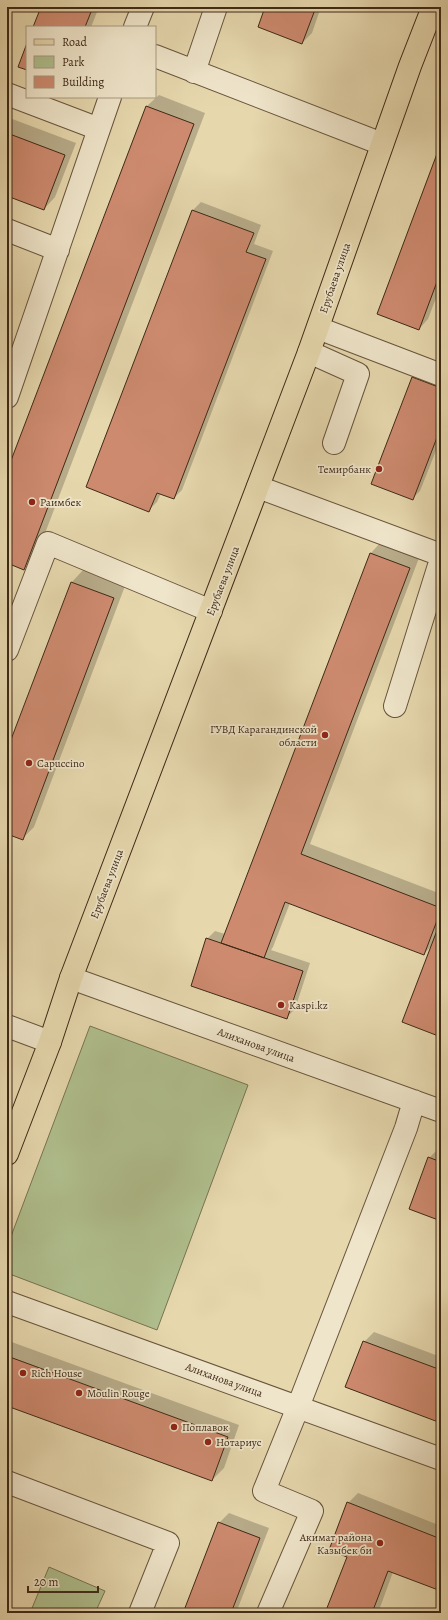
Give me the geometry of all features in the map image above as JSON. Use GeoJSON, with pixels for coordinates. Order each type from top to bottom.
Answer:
{"type":"FeatureCollection","features":[{"type":"Feature","properties":{"kind":"main road","name":"Ерубаева улица"},"geometry":{"type":"LineString","coordinates":[[7,1154],[50,1042],[71,978],[318,328],[382,144],[433,7]]}},
{"type":"Feature","properties":{"kind":"street"},"geometry":{"type":"LineString","coordinates":[[135,26],[143,7]]}},
{"type":"Feature","properties":{"kind":"street"},"geometry":{"type":"LineString","coordinates":[[194,72],[216,7]]}},
{"type":"Feature","properties":{"kind":"street"},"geometry":{"type":"LineString","coordinates":[[156,56],[382,144]]}},
{"type":"Feature","properties":{"kind":"street"},"geometry":{"type":"LineString","coordinates":[[7,94],[99,129]]}},
{"type":"Feature","properties":{"kind":"street"},"geometry":{"type":"LineString","coordinates":[[7,397],[110,98]]}},
{"type":"Feature","properties":{"kind":"street"},"geometry":{"type":"LineString","coordinates":[[7,230],[58,250]]}},
{"type":"Feature","properties":{"kind":"street"},"geometry":{"type":"LineString","coordinates":[[318,328],[441,375]]}},
{"type":"Feature","properties":{"kind":"street"},"geometry":{"type":"LineString","coordinates":[[309,352],[358,374],[334,443]]}},
{"type":"Feature","properties":{"kind":"street"},"geometry":{"type":"LineString","coordinates":[[258,488],[441,555]]}},
{"type":"Feature","properties":{"kind":"street"},"geometry":{"type":"LineString","coordinates":[[7,650],[15,605],[48,543],[211,611]]}},
{"type":"Feature","properties":{"kind":"street"},"geometry":{"type":"LineString","coordinates":[[395,706],[441,559]]}},
{"type":"Feature","properties":{"kind":"street","name":"Алиханова улица"},"geometry":{"type":"LineString","coordinates":[[71,978],[441,1111]]}},
{"type":"Feature","properties":{"kind":"street"},"geometry":{"type":"LineString","coordinates":[[7,1026],[50,1042]]}},
{"type":"Feature","properties":{"kind":"street"},"geometry":{"type":"LineString","coordinates":[[268,1613],[312,1511],[264,1491],[406,1128],[414,1102]]}},
{"type":"Feature","properties":{"kind":"street","name":"Алиханова улица"},"geometry":{"type":"LineString","coordinates":[[7,1302],[441,1459]]}},
{"type":"Feature","properties":{"kind":"street"},"geometry":{"type":"LineString","coordinates":[[7,1482],[168,1543],[140,1613]]}},
{"type":"Feature","properties":{"kind":"green space"},"geometry":{"type":"Polygon","coordinates":[[[90,1026],[248,1085],[157,1330],[7,1273],[7,1247],[90,1026]]]}},
{"type":"Feature","properties":{"kind":"green space"},"geometry":{"type":"Polygon","coordinates":[[[49,1567],[105,1591],[95,1613],[30,1613],[49,1567]]]}},
{"type":"Feature","properties":{"kind":"building"},"geometry":{"type":"Polygon","coordinates":[[[41,7],[93,7],[85,26],[33,26],[41,7]]]}},
{"type":"Feature","properties":{"kind":"building"},"geometry":{"type":"Polygon","coordinates":[[[265,7],[316,7],[302,44],[258,27],[265,7]]]}},
{"type":"Feature","properties":{"kind":"building"},"geometry":{"type":"Polygon","coordinates":[[[26,46],[26,70],[18,67],[26,46]]]}},
{"type":"Feature","properties":{"kind":"building"},"geometry":{"type":"Polygon","coordinates":[[[146,106],[194,124],[24,570],[7,563],[7,471],[146,106]]]}},
{"type":"Feature","properties":{"kind":"building"},"geometry":{"type":"Polygon","coordinates":[[[7,133],[65,155],[44,210],[7,196],[7,133]]]}},
{"type":"Feature","properties":{"kind":"building"},"geometry":{"type":"Polygon","coordinates":[[[441,143],[441,271],[419,330],[377,314],[441,143]]]}},
{"type":"Feature","properties":{"kind":"building"},"geometry":{"type":"Polygon","coordinates":[[[192,210],[254,233],[246,252],[266,259],[174,499],[157,493],[149,512],[86,487],[192,210]]]}},
{"type":"Feature","properties":{"kind":"building"},"geometry":{"type":"Polygon","coordinates":[[[412,377],[441,388],[441,427],[413,500],[371,484],[412,377]]]}},
{"type":"Feature","properties":{"kind":"building"},"geometry":{"type":"Polygon","coordinates":[[[370,553],[410,568],[301,854],[441,908],[441,910],[424,955],[285,902],[264,958],[221,943],[370,553]]]}},
{"type":"Feature","properties":{"kind":"building"},"geometry":{"type":"Polygon","coordinates":[[[71,582],[114,598],[23,840],[7,834],[7,750],[71,582]]]}},
{"type":"Feature","properties":{"kind":"building"},"geometry":{"type":"Polygon","coordinates":[[[441,920],[441,1037],[402,1022],[441,920]]]}},
{"type":"Feature","properties":{"kind":"building"},"geometry":{"type":"Polygon","coordinates":[[[206,938],[303,971],[287,1019],[191,986],[206,938]]]}},
{"type":"Feature","properties":{"kind":"building"},"geometry":{"type":"Polygon","coordinates":[[[428,1157],[441,1162],[441,1221],[409,1209],[428,1157]]]}},
{"type":"Feature","properties":{"kind":"building"},"geometry":{"type":"Polygon","coordinates":[[[363,1341],[441,1370],[441,1423],[345,1387],[363,1341]]]}},
{"type":"Feature","properties":{"kind":"building"},"geometry":{"type":"Polygon","coordinates":[[[7,1356],[228,1437],[212,1481],[7,1406],[7,1356]]]}},
{"type":"Feature","properties":{"kind":"building"},"geometry":{"type":"Polygon","coordinates":[[[347,1502],[441,1539],[441,1591],[388,1571],[372,1613],[325,1613],[347,1557],[329,1550],[347,1502]]]}},
{"type":"Feature","properties":{"kind":"building"},"geometry":{"type":"Polygon","coordinates":[[[218,1522],[260,1538],[231,1613],[183,1613],[218,1522]]]}},
{"type":"Feature","properties":{"kind":"place","name":"Темирбанк"},"geometry":{"type":"Point","coordinates":[379,469]}},
{"type":"Feature","properties":{"kind":"place","name":"Раимбек"},"geometry":{"type":"Point","coordinates":[32,502]}},
{"type":"Feature","properties":{"kind":"place","name":"ГУВД Карагандинской области"},"geometry":{"type":"Point","coordinates":[325,735]}},
{"type":"Feature","properties":{"kind":"place","name":"Capuccino"},"geometry":{"type":"Point","coordinates":[29,763]}},
{"type":"Feature","properties":{"kind":"place","name":"Kaspi.kz"},"geometry":{"type":"Point","coordinates":[281,1005]}},
{"type":"Feature","properties":{"kind":"place","name":"Rich House"},"geometry":{"type":"Point","coordinates":[23,1373]}},
{"type":"Feature","properties":{"kind":"place","name":"Moulin Rouge"},"geometry":{"type":"Point","coordinates":[79,1393]}},
{"type":"Feature","properties":{"kind":"place","name":"Поплавок"},"geometry":{"type":"Point","coordinates":[174,1427]}},
{"type":"Feature","properties":{"kind":"place","name":"Нотариус"},"geometry":{"type":"Point","coordinates":[208,1442]}},
{"type":"Feature","properties":{"kind":"place","name":"Акимат района Казыбек би"},"geometry":{"type":"Point","coordinates":[380,1543]}}]}
